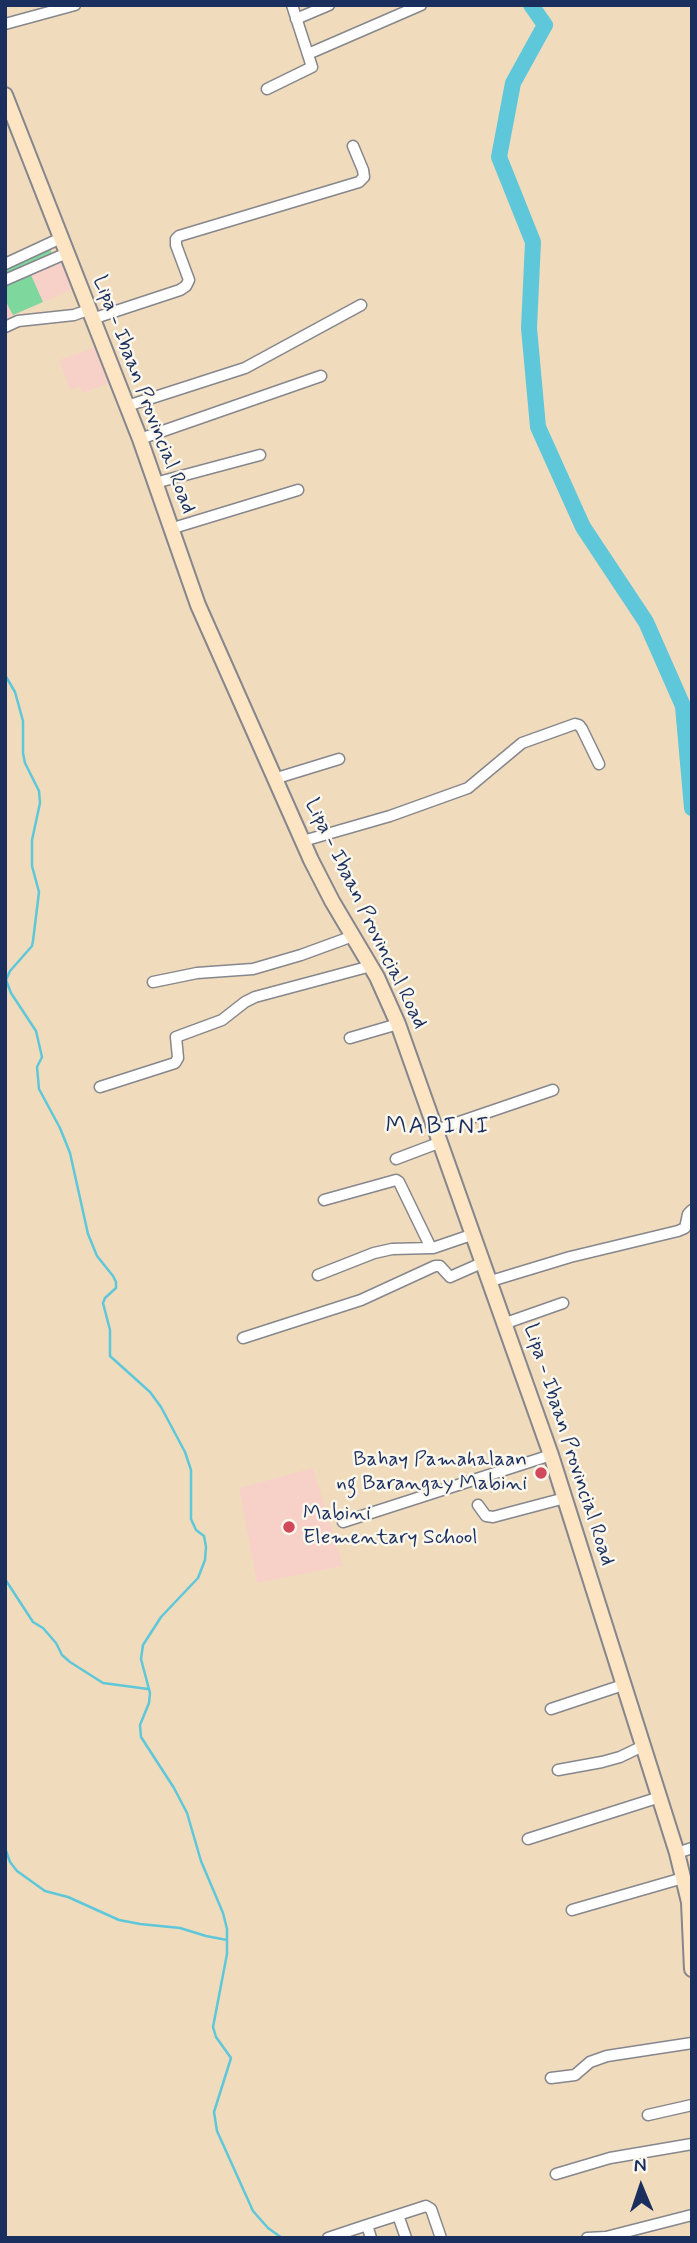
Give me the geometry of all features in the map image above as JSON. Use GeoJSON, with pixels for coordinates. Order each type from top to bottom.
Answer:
{"type":"FeatureCollection","features":[{"type":"Feature","properties":{"kind":"main road","name":"Lipa - Ibaan Provincial Road"},"geometry":{"type":"LineString","coordinates":[[5,95],[140,439],[198,605],[303,841],[332,901],[371,967],[398,1024],[551,1455],[660,1797],[689,1902],[692,1969]]}},
{"type":"Feature","properties":{"kind":"street"},"geometry":{"type":"LineString","coordinates":[[5,24],[75,5]]}},
{"type":"Feature","properties":{"kind":"street"},"geometry":{"type":"LineString","coordinates":[[267,89],[312,67],[292,5]]}},
{"type":"Feature","properties":{"kind":"street"},"geometry":{"type":"LineString","coordinates":[[296,19],[330,5]]}},
{"type":"Feature","properties":{"kind":"street"},"geometry":{"type":"LineString","coordinates":[[308,54],[421,5]]}},
{"type":"Feature","properties":{"kind":"street"},"geometry":{"type":"LineString","coordinates":[[5,327],[18,321],[90,314],[180,290],[186,286],[189,279],[176,245],[179,236],[359,182],[364,177],[363,170],[353,146]]}},
{"type":"Feature","properties":{"kind":"street"},"geometry":{"type":"LineString","coordinates":[[5,264],[61,238]]}},
{"type":"Feature","properties":{"kind":"street"},"geometry":{"type":"LineString","coordinates":[[5,280],[67,253]]}},
{"type":"Feature","properties":{"kind":"street"},"geometry":{"type":"LineString","coordinates":[[127,406],[245,368],[360,305]]}},
{"type":"Feature","properties":{"kind":"street"},"geometry":{"type":"LineString","coordinates":[[140,439],[321,376]]}},
{"type":"Feature","properties":{"kind":"street"},"geometry":{"type":"LineString","coordinates":[[155,483],[260,455]]}},
{"type":"Feature","properties":{"kind":"street"},"geometry":{"type":"LineString","coordinates":[[170,529],[298,490]]}},
{"type":"Feature","properties":{"kind":"street"},"geometry":{"type":"LineString","coordinates":[[303,841],[390,816],[468,788],[522,743],[575,724],[582,729],[599,764]]}},
{"type":"Feature","properties":{"kind":"street"},"geometry":{"type":"LineString","coordinates":[[277,778],[340,759]]}},
{"type":"Feature","properties":{"kind":"street"},"geometry":{"type":"LineString","coordinates":[[153,982],[197,973],[253,969],[354,936]]}},
{"type":"Feature","properties":{"kind":"street"},"geometry":{"type":"LineString","coordinates":[[100,1087],[175,1063],[178,1058],[176,1037],[222,1020],[255,997],[371,967]]}},
{"type":"Feature","properties":{"kind":"street"},"geometry":{"type":"LineString","coordinates":[[350,1038],[398,1024]]}},
{"type":"Feature","properties":{"kind":"street"},"geometry":{"type":"LineString","coordinates":[[396,1159],[439,1136],[553,1090]]}},
{"type":"Feature","properties":{"kind":"street"},"geometry":{"type":"LineString","coordinates":[[324,1200],[396,1180],[430,1248]]}},
{"type":"Feature","properties":{"kind":"street"},"geometry":{"type":"LineString","coordinates":[[491,1280],[678,1231],[685,1228],[688,1214],[692,1210]]}},
{"type":"Feature","properties":{"kind":"street"},"geometry":{"type":"LineString","coordinates":[[318,1275],[393,1249],[433,1248],[474,1234]]}},
{"type":"Feature","properties":{"kind":"street"},"geometry":{"type":"LineString","coordinates":[[243,1338],[361,1300],[435,1266],[440,1266],[448,1276],[452,1276],[484,1262]]}},
{"type":"Feature","properties":{"kind":"street"},"geometry":{"type":"LineString","coordinates":[[506,1324],[563,1303]]}},
{"type":"Feature","properties":{"kind":"street"},"geometry":{"type":"LineString","coordinates":[[343,1522],[551,1455]]}},
{"type":"Feature","properties":{"kind":"street"},"geometry":{"type":"LineString","coordinates":[[478,1505],[486,1516],[493,1517],[565,1499]]}},
{"type":"Feature","properties":{"kind":"street"},"geometry":{"type":"LineString","coordinates":[[551,1709],[623,1685]]}},
{"type":"Feature","properties":{"kind":"street"},"geometry":{"type":"LineString","coordinates":[[558,1770],[611,1760],[643,1746]]}},
{"type":"Feature","properties":{"kind":"street"},"geometry":{"type":"LineString","coordinates":[[528,1839],[660,1797]]}},
{"type":"Feature","properties":{"kind":"street"},"geometry":{"type":"LineString","coordinates":[[677,1853],[692,1848]]}},
{"type":"Feature","properties":{"kind":"street"},"geometry":{"type":"LineString","coordinates":[[572,1910],[683,1878]]}},
{"type":"Feature","properties":{"kind":"street"},"geometry":{"type":"LineString","coordinates":[[551,2078],[575,2075],[590,2062],[607,2056],[692,2043]]}},
{"type":"Feature","properties":{"kind":"street"},"geometry":{"type":"LineString","coordinates":[[648,2115],[692,2105]]}},
{"type":"Feature","properties":{"kind":"street"},"geometry":{"type":"LineString","coordinates":[[556,2174],[610,2158],[692,2144]]}},
{"type":"Feature","properties":{"kind":"street"},"geometry":{"type":"LineString","coordinates":[[328,2238],[429,2203],[441,2238]]}},
{"type":"Feature","properties":{"kind":"street"},"geometry":{"type":"LineString","coordinates":[[398,2215],[406,2238]]}},
{"type":"Feature","properties":{"kind":"street"},"geometry":{"type":"LineString","coordinates":[[587,2238],[606,2237],[692,2215]]}},
{"type":"Feature","properties":{"kind":"street"},"geometry":{"type":"LineString","coordinates":[[367,2225],[371,2238]]}},
{"type":"Feature","properties":{"kind":"shaded area"},"geometry":{"type":"Polygon","coordinates":[[[67,255],[78,287],[5,319],[5,282],[67,255]]]}},
{"type":"Feature","properties":{"kind":"shaded area"},"geometry":{"type":"Polygon","coordinates":[[[98,346],[115,381],[83,393],[80,387],[70,390],[59,360],[98,346]]]}},
{"type":"Feature","properties":{"kind":"shaded area","name":"Mabini Elementary School"},"geometry":{"type":"Polygon","coordinates":[[[313,1468],[343,1566],[257,1583],[239,1488],[313,1468]]]}},
{"type":"Feature","properties":{"kind":"green space"},"geometry":{"type":"Polygon","coordinates":[[[51,250],[51,255],[5,275],[5,268],[51,250]]]}},
{"type":"Feature","properties":{"kind":"green space"},"geometry":{"type":"Polygon","coordinates":[[[31,275],[43,302],[13,315],[5,300],[5,286],[31,275]]]}},
{"type":"Feature","properties":{"kind":"waterway"},"geometry":{"type":"LineString","coordinates":[[531,5],[545,25],[513,83],[499,157],[533,242],[529,328],[538,427],[583,527],[646,622],[683,706],[692,808]]}},
{"type":"Feature","properties":{"kind":"waterway"},"geometry":{"type":"LineString","coordinates":[[5,675],[15,692],[23,721],[25,763],[39,791],[40,803],[32,840],[32,866],[39,892],[33,941],[6,980],[11,993],[36,1031],[42,1057],[37,1067],[39,1089],[70,1153],[88,1234],[97,1256],[116,1282],[116,1288],[103,1303],[110,1330],[110,1356],[150,1392],[161,1407],[185,1452],[191,1470],[191,1519],[196,1530],[204,1536],[205,1560],[198,1578],[161,1617],[143,1645],[141,1659],[150,1693],[140,1725],[141,1737],[187,1813],[201,1861],[227,1929],[227,1954],[213,2027],[216,2037],[231,2058],[214,2112],[217,2131],[253,2211],[268,2228],[282,2238]]}},
{"type":"Feature","properties":{"kind":"waterway"},"geometry":{"type":"LineString","coordinates":[[5,1579],[33,1622],[43,1628],[70,1662],[103,1683],[148,1689]]}},
{"type":"Feature","properties":{"kind":"waterway"},"geometry":{"type":"LineString","coordinates":[[5,1848],[17,1871],[45,1891],[68,1897],[119,1920],[180,1928],[227,1940]]}},
{"type":"Feature","properties":{"kind":"place","name":"Bahay Pamahalaan ng Barangay Mabini"},"geometry":{"type":"Point","coordinates":[541,1473]}},
{"type":"Feature","properties":{"kind":"place","name":"Mabini Elementary School"},"geometry":{"type":"Point","coordinates":[289,1527]}},
{"type":"Feature","properties":{"kind":"district","name":"MABINI"},"geometry":{"type":"Point","coordinates":[438,1128]}}]}
